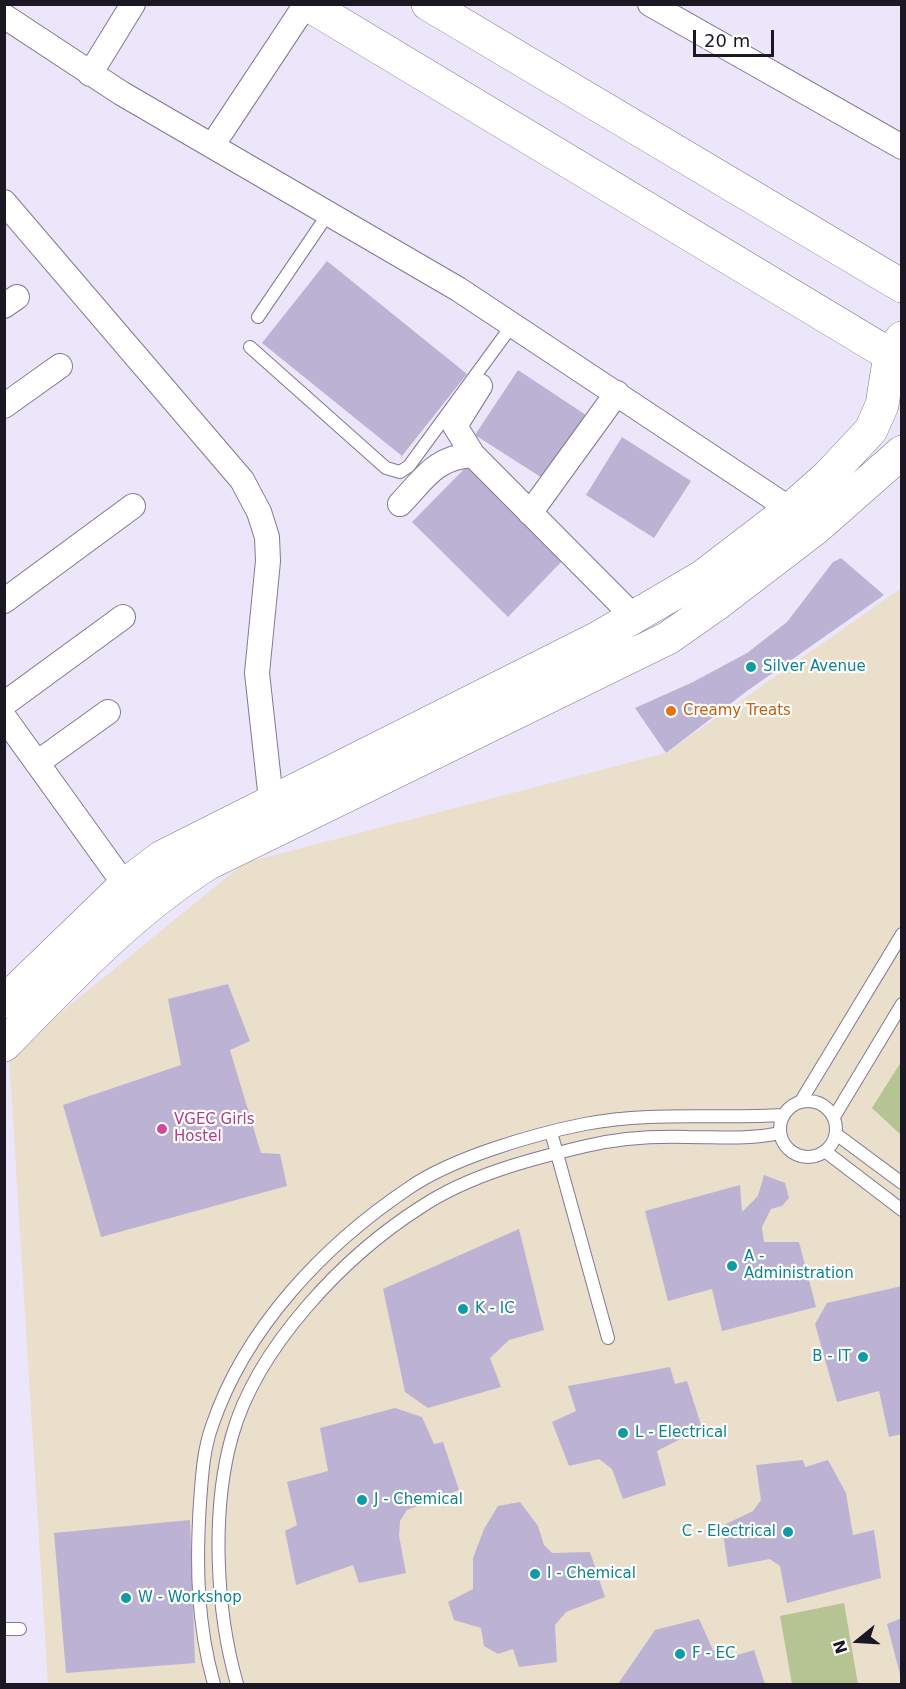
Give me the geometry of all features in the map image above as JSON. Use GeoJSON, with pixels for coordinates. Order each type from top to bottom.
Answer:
{"type":"FeatureCollection","features":[{"type":"Feature","properties":{"kind":"main road"},"geometry":{"type":"LineString","coordinates":[[4,1002],[125,885],[170,870],[207,864],[668,638],[718,603],[804,518],[828,476],[871,430],[882,405],[898,352],[306,4]]}},
{"type":"Feature","properties":{"kind":"main road"},"geometry":{"type":"LineString","coordinates":[[442,8],[902,286]]}},
{"type":"Feature","properties":{"kind":"main road"},"geometry":{"type":"LineString","coordinates":[[4,1045],[145,907],[170,870],[271,800],[635,618],[804,518],[902,452]]}},
{"type":"Feature","properties":{"kind":"street"},"geometry":{"type":"LineString","coordinates":[[90,74],[133,4]]}},
{"type":"Feature","properties":{"kind":"street"},"geometry":{"type":"LineString","coordinates":[[212,146],[306,4]]}},
{"type":"Feature","properties":{"kind":"street"},"geometry":{"type":"LineString","coordinates":[[650,4],[902,147]]}},
{"type":"Feature","properties":{"kind":"street"},"geometry":{"type":"LineString","coordinates":[[4,16],[90,74],[458,289],[804,518]]}},
{"type":"Feature","properties":{"kind":"street"},"geometry":{"type":"LineString","coordinates":[[4,202],[242,480],[259,512],[267,537],[268,561],[256,673],[271,800]]}},
{"type":"Feature","properties":{"kind":"street"},"geometry":{"type":"LineString","coordinates":[[4,406],[60,366]]}},
{"type":"Feature","properties":{"kind":"street"},"geometry":{"type":"LineString","coordinates":[[480,386],[455,426],[472,455],[635,618]]}},
{"type":"Feature","properties":{"kind":"street"},"geometry":{"type":"LineString","coordinates":[[530,513],[617,393]]}},
{"type":"Feature","properties":{"kind":"street"},"geometry":{"type":"LineString","coordinates":[[400,504],[439,463],[456,456],[472,455]]}},
{"type":"Feature","properties":{"kind":"street"},"geometry":{"type":"LineString","coordinates":[[4,601],[133,507]]}},
{"type":"Feature","properties":{"kind":"street"},"geometry":{"type":"LineString","coordinates":[[4,704],[123,617]]}},
{"type":"Feature","properties":{"kind":"street"},"geometry":{"type":"LineString","coordinates":[[38,763],[108,712]]}},
{"type":"Feature","properties":{"kind":"street"},"geometry":{"type":"LineString","coordinates":[[4,717],[125,885]]}},
{"type":"Feature","properties":{"kind":"lane"},"geometry":{"type":"LineString","coordinates":[[258,317],[328,214]]}},
{"type":"Feature","properties":{"kind":"lane"},"geometry":{"type":"LineString","coordinates":[[250,347],[386,468],[400,472],[409,466],[513,324]]}},
{"type":"Feature","properties":{"kind":"lane"},"geometry":{"type":"LineString","coordinates":[[801,1101],[902,934]]}},
{"type":"Feature","properties":{"kind":"lane"},"geometry":{"type":"LineString","coordinates":[[834,1117],[902,1004]]}},
{"type":"Feature","properties":{"kind":"lane"},"geometry":{"type":"LineString","coordinates":[[801,1101],[820,1103],[834,1117],[837,1134],[826,1152],[815,1157],[803,1157],[792,1153],[784,1144],[780,1133],[783,1115],[790,1106],[801,1101]]}},
{"type":"Feature","properties":{"kind":"lane"},"geometry":{"type":"LineString","coordinates":[[214,1684],[199,1619],[197,1564],[203,1462],[211,1428],[239,1363],[272,1315],[330,1252],[410,1186],[469,1158],[551,1132],[632,1116],[783,1115]]}},
{"type":"Feature","properties":{"kind":"lane"},"geometry":{"type":"LineString","coordinates":[[551,1132],[608,1338]]}},
{"type":"Feature","properties":{"kind":"lane"},"geometry":{"type":"LineString","coordinates":[[237,1684],[222,1616],[219,1564],[225,1466],[233,1434],[258,1374],[289,1329],[317,1297],[346,1268],[422,1206],[477,1179],[557,1154],[635,1138],[751,1139],[780,1133]]}},
{"type":"Feature","properties":{"kind":"lane"},"geometry":{"type":"LineString","coordinates":[[837,1134],[902,1183]]}},
{"type":"Feature","properties":{"kind":"lane"},"geometry":{"type":"LineString","coordinates":[[826,1152],[902,1210]]}},
{"type":"Feature","properties":{"kind":"lane"},"geometry":{"type":"LineString","coordinates":[[301,1282],[317,1297]]}},
{"type":"Feature","properties":{"kind":"lane"},"geometry":{"type":"LineString","coordinates":[[4,1629],[20,1629]]}},
{"type":"Feature","properties":{"kind":"shaded area"},"geometry":{"type":"Polygon","coordinates":[[[900,589],[901,1684],[48,1684],[9,1055],[244,863],[666,753],[900,589]]]}},
{"type":"Feature","properties":{"kind":"green space"},"geometry":{"type":"Polygon","coordinates":[[[901,1062],[901,1135],[872,1108],[901,1062]]]}},
{"type":"Feature","properties":{"kind":"green space"},"geometry":{"type":"Polygon","coordinates":[[[844,1603],[858,1684],[792,1684],[780,1616],[844,1603]]]}},
{"type":"Feature","properties":{"kind":"building"},"geometry":{"type":"Polygon","coordinates":[[[327,261],[467,374],[402,456],[262,343],[327,261]]]}},
{"type":"Feature","properties":{"kind":"building"},"geometry":{"type":"Polygon","coordinates":[[[518,370],[589,417],[547,481],[475,435],[518,370]]]}},
{"type":"Feature","properties":{"kind":"building"},"geometry":{"type":"Polygon","coordinates":[[[622,437],[691,481],[654,538],[586,495],[622,437]]]}},
{"type":"Feature","properties":{"kind":"building"},"geometry":{"type":"Polygon","coordinates":[[[470,463],[566,557],[508,617],[412,522],[470,463]]]}},
{"type":"Feature","properties":{"kind":"building","name":"Silver Avenue"},"geometry":{"type":"Polygon","coordinates":[[[841,558],[884,595],[747,691],[666,753],[635,708],[693,682],[747,653],[787,622],[833,562],[841,558]]]}},
{"type":"Feature","properties":{"kind":"building","name":"VGEC Girls Hostel"},"geometry":{"type":"Polygon","coordinates":[[[228,984],[250,1041],[230,1050],[261,1153],[280,1154],[287,1186],[101,1237],[63,1105],[181,1065],[168,999],[228,984]]]}},
{"type":"Feature","properties":{"kind":"building","name":"A - Administration"},"geometry":{"type":"Polygon","coordinates":[[[764,1175],[785,1183],[789,1198],[782,1206],[771,1209],[762,1227],[764,1242],[799,1242],[816,1307],[722,1331],[712,1289],[668,1301],[645,1211],[740,1185],[742,1212],[758,1196],[764,1175]]]}},
{"type":"Feature","properties":{"kind":"building","name":"K - IC"},"geometry":{"type":"Polygon","coordinates":[[[519,1229],[544,1330],[509,1340],[490,1358],[501,1387],[428,1408],[405,1392],[383,1289],[519,1229]]]}},
{"type":"Feature","properties":{"kind":"building","name":"B - IT"},"geometry":{"type":"Polygon","coordinates":[[[902,1286],[902,1434],[889,1437],[879,1391],[837,1402],[815,1324],[827,1303],[902,1286]]]}},
{"type":"Feature","properties":{"kind":"building","name":"L - Electrical"},"geometry":{"type":"Polygon","coordinates":[[[670,1367],[675,1384],[687,1381],[702,1428],[657,1451],[666,1485],[623,1499],[612,1469],[599,1459],[569,1466],[552,1422],[576,1411],[568,1386],[670,1367]]]}},
{"type":"Feature","properties":{"kind":"building","name":"J - Chemical"},"geometry":{"type":"Polygon","coordinates":[[[395,1408],[422,1417],[434,1444],[443,1442],[459,1490],[407,1510],[400,1521],[399,1536],[406,1573],[359,1583],[353,1565],[296,1585],[285,1531],[297,1525],[287,1482],[328,1471],[320,1428],[395,1408]]]}},
{"type":"Feature","properties":{"kind":"building","name":"C - Electrical"},"geometry":{"type":"Polygon","coordinates":[[[803,1460],[805,1467],[828,1460],[846,1493],[853,1535],[874,1530],[881,1578],[787,1603],[780,1566],[770,1559],[728,1567],[722,1526],[753,1511],[761,1500],[756,1465],[803,1460]]]}},
{"type":"Feature","properties":{"kind":"building","name":"I - Chemical"},"geometry":{"type":"Polygon","coordinates":[[[520,1502],[538,1526],[544,1545],[552,1553],[590,1552],[605,1597],[566,1612],[555,1625],[557,1662],[519,1667],[513,1649],[498,1654],[484,1646],[481,1628],[454,1620],[448,1602],[473,1589],[473,1558],[484,1529],[498,1506],[520,1502]]]}},
{"type":"Feature","properties":{"kind":"building","name":"W - Workshop"},"geometry":{"type":"Polygon","coordinates":[[[190,1520],[195,1663],[66,1673],[54,1533],[190,1520]]]}},
{"type":"Feature","properties":{"kind":"building"},"geometry":{"type":"Polygon","coordinates":[[[902,1618],[902,1678],[901,1678],[887,1624],[902,1618]]]}},
{"type":"Feature","properties":{"kind":"building","name":"F - EC"},"geometry":{"type":"Polygon","coordinates":[[[699,1619],[713,1650],[728,1658],[754,1650],[765,1684],[618,1684],[655,1630],[699,1619]]]}},
{"type":"Feature","properties":{"kind":"place","name":"Silver Avenue"},"geometry":{"type":"Point","coordinates":[751,667]}},
{"type":"Feature","properties":{"kind":"place","name":"Creamy Treats"},"geometry":{"type":"Point","coordinates":[671,711]}},
{"type":"Feature","properties":{"kind":"place","name":"VGEC Girls Hostel"},"geometry":{"type":"Point","coordinates":[162,1129]}},
{"type":"Feature","properties":{"kind":"place","name":"A - Administration"},"geometry":{"type":"Point","coordinates":[732,1266]}},
{"type":"Feature","properties":{"kind":"place","name":"K - IC"},"geometry":{"type":"Point","coordinates":[463,1309]}},
{"type":"Feature","properties":{"kind":"place","name":"B - IT"},"geometry":{"type":"Point","coordinates":[863,1357]}},
{"type":"Feature","properties":{"kind":"place","name":"L - Electrical"},"geometry":{"type":"Point","coordinates":[623,1433]}},
{"type":"Feature","properties":{"kind":"place","name":"J - Chemical"},"geometry":{"type":"Point","coordinates":[362,1500]}},
{"type":"Feature","properties":{"kind":"place","name":"C - Electrical"},"geometry":{"type":"Point","coordinates":[788,1532]}},
{"type":"Feature","properties":{"kind":"place","name":"I - Chemical"},"geometry":{"type":"Point","coordinates":[535,1574]}},
{"type":"Feature","properties":{"kind":"place","name":"W - Workshop"},"geometry":{"type":"Point","coordinates":[126,1598]}},
{"type":"Feature","properties":{"kind":"place","name":"F - EC"},"geometry":{"type":"Point","coordinates":[680,1654]}}]}
